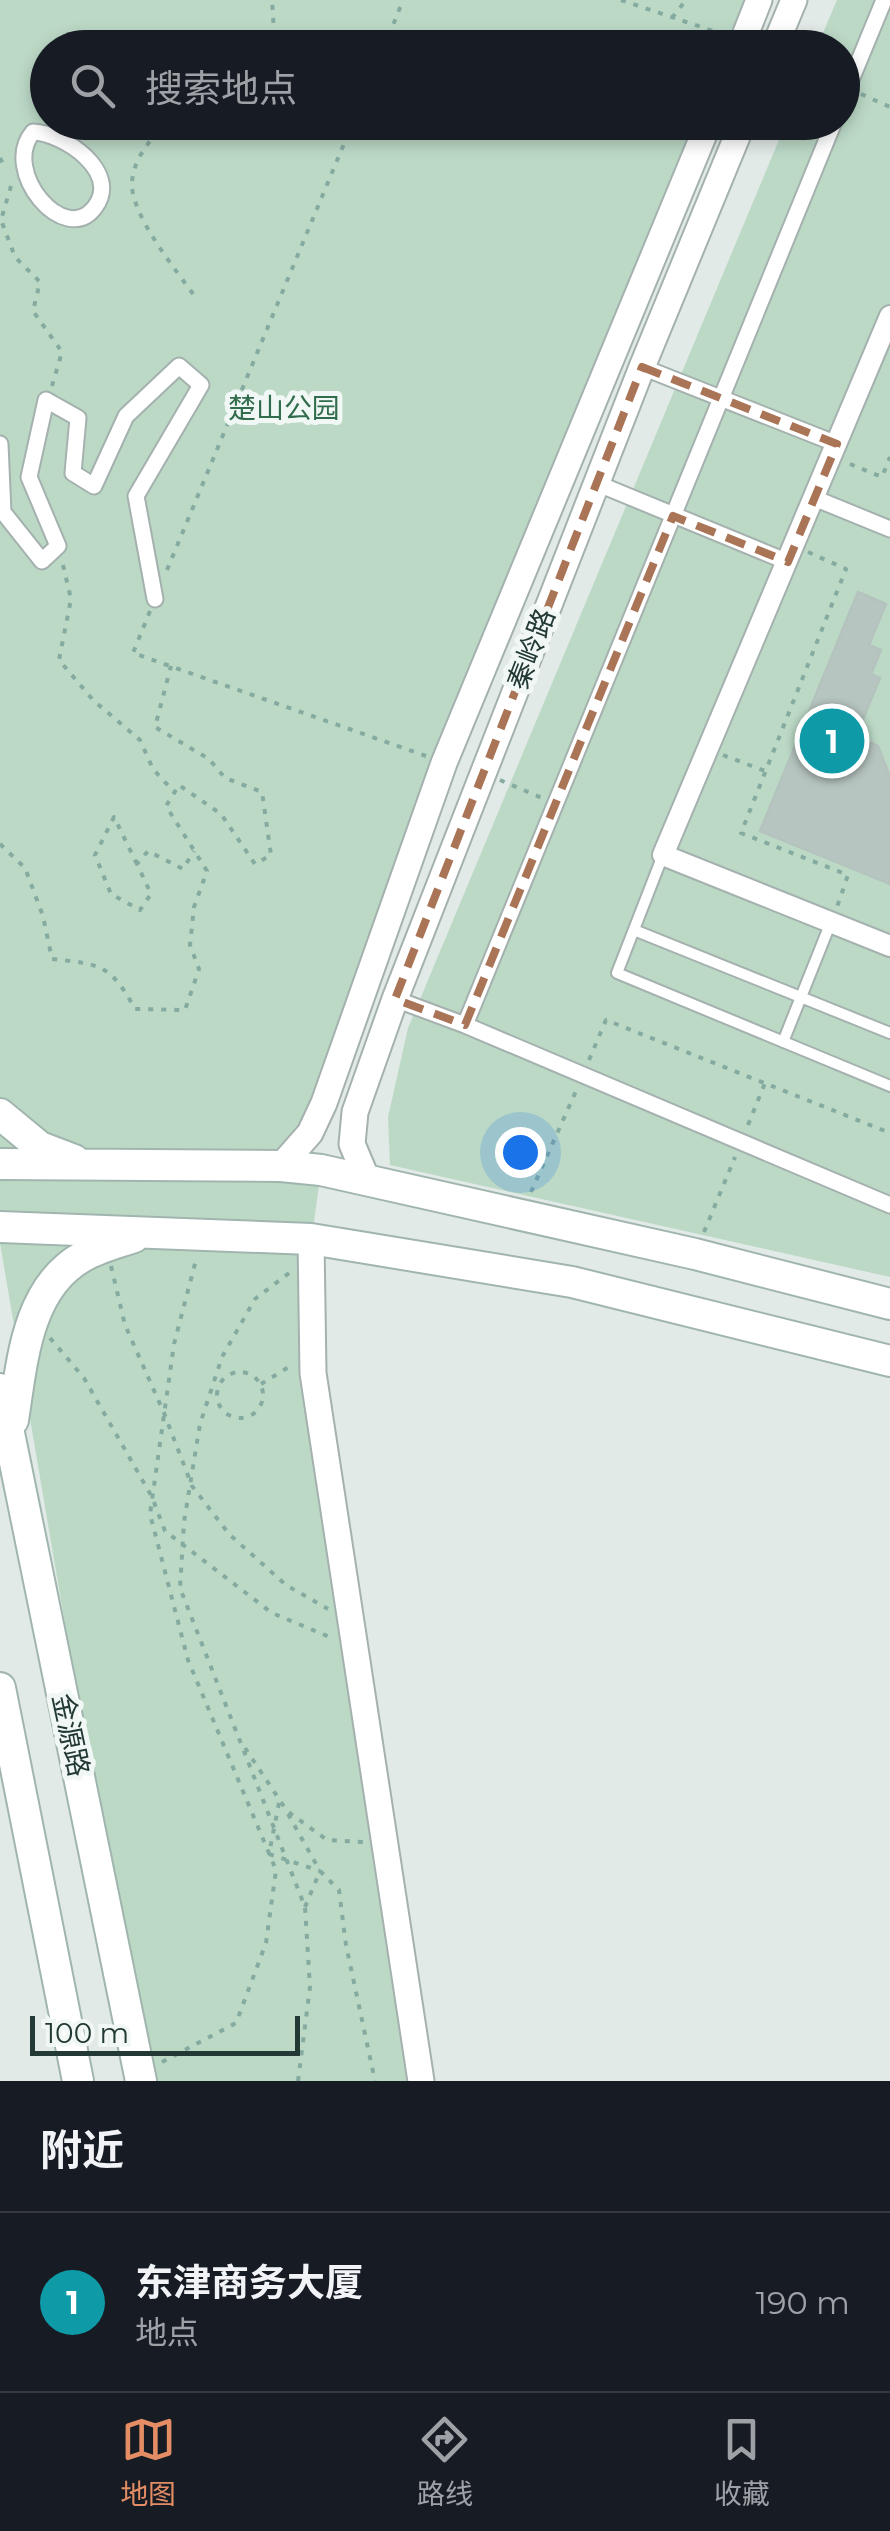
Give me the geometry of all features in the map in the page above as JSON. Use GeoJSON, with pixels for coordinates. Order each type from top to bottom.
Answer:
{"type":"FeatureCollection","features":[{"type":"Feature","properties":{"kind":"main road"},"geometry":{"type":"LineString","coordinates":[[0,1114],[40,1147],[86,1165]]}},
{"type":"Feature","properties":{"kind":"main road"},"geometry":{"type":"LineString","coordinates":[[0,1164],[281,1166],[321,1170],[695,1254],[890,1304]]}},
{"type":"Feature","properties":{"kind":"main road"},"geometry":{"type":"LineString","coordinates":[[0,1227],[204,1236],[572,1282],[890,1361]]}},
{"type":"Feature","properties":{"kind":"main road"},"geometry":{"type":"LineString","coordinates":[[10,1438],[27,1333],[53,1283],[80,1258],[142,1233]]}},
{"type":"Feature","properties":{"kind":"main road","name":"金源路"},"geometry":{"type":"LineString","coordinates":[[0,1389],[140,2077]]}},
{"type":"Feature","properties":{"kind":"main road"},"geometry":{"type":"LineString","coordinates":[[0,1688],[78,2081]]}},
{"type":"Feature","properties":{"kind":"street"},"geometry":{"type":"LineString","coordinates":[[747,30],[759,0]]}},
{"type":"Feature","properties":{"kind":"street"},"geometry":{"type":"LineString","coordinates":[[782,30],[794,0]]}},
{"type":"Feature","properties":{"kind":"street"},"geometry":{"type":"LineString","coordinates":[[860,58],[884,0]]}},
{"type":"Feature","properties":{"kind":"street"},"geometry":{"type":"LineString","coordinates":[[2,162],[17,140],[30,134]]}},
{"type":"Feature","properties":{"kind":"street"},"geometry":{"type":"LineString","coordinates":[[10,186],[44,214],[67,222],[94,209],[101,194],[89,158],[59,140]]}},
{"type":"Feature","properties":{"kind":"street","name":"秦岭路"},"geometry":{"type":"LineString","coordinates":[[281,1166],[310,1133],[324,1103],[444,763],[702,140]]}},
{"type":"Feature","properties":{"kind":"street","name":"秦岭路"},"geometry":{"type":"LineString","coordinates":[[368,1182],[352,1144],[355,1112],[394,999],[642,367],[736,140]]}},
{"type":"Feature","properties":{"kind":"street"},"geometry":{"type":"LineString","coordinates":[[465,1025],[827,140]]}},
{"type":"Feature","properties":{"kind":"street"},"geometry":{"type":"LineString","coordinates":[[890,316],[663,856],[890,946]]}},
{"type":"Feature","properties":{"kind":"street"},"geometry":{"type":"LineString","coordinates":[[0,444],[3,512],[42,561],[58,546],[29,477],[46,400],[78,418],[73,473],[94,486],[126,416],[180,366],[200,384],[136,496],[155,600]]}},
{"type":"Feature","properties":{"kind":"street"},"geometry":{"type":"LineString","coordinates":[[642,367],[724,398],[834,450]]}},
{"type":"Feature","properties":{"kind":"street"},"geometry":{"type":"LineString","coordinates":[[596,483],[673,516],[791,554]]}},
{"type":"Feature","properties":{"kind":"street"},"geometry":{"type":"LineString","coordinates":[[814,498],[890,529]]}},
{"type":"Feature","properties":{"kind":"street"},"geometry":{"type":"LineString","coordinates":[[394,999],[465,1025],[890,1205]]}},
{"type":"Feature","properties":{"kind":"street"},"geometry":{"type":"LineString","coordinates":[[310,1249],[314,1373],[421,2081]]}},
{"type":"Feature","properties":{"kind":"lane"},"geometry":{"type":"LineString","coordinates":[[663,856],[617,973],[890,1086]]}},
{"type":"Feature","properties":{"kind":"lane"},"geometry":{"type":"LineString","coordinates":[[783,1042],[831,922]]}},
{"type":"Feature","properties":{"kind":"lane"},"geometry":{"type":"LineString","coordinates":[[634,930],[890,1034]]}},
{"type":"Feature","properties":{"kind":"path"},"geometry":{"type":"LineString","coordinates":[[272,0],[274,30]]}},
{"type":"Feature","properties":{"kind":"path"},"geometry":{"type":"LineString","coordinates":[[391,30],[403,0]]}},
{"type":"Feature","properties":{"kind":"path"},"geometry":{"type":"LineString","coordinates":[[621,0],[704,30]]}},
{"type":"Feature","properties":{"kind":"path"},"geometry":{"type":"LineString","coordinates":[[672,18],[686,0]]}},
{"type":"Feature","properties":{"kind":"path"},"geometry":{"type":"LineString","coordinates":[[860,99],[890,106]]}},
{"type":"Feature","properties":{"kind":"path"},"geometry":{"type":"LineString","coordinates":[[150,140],[142,148],[132,184],[148,230],[196,298]]}},
{"type":"Feature","properties":{"kind":"path"},"geometry":{"type":"LineString","coordinates":[[345,140],[133,653],[444,763]]}},
{"type":"Feature","properties":{"kind":"path"},"geometry":{"type":"LineString","coordinates":[[10,186],[1,220],[15,256],[40,282],[34,312],[62,352],[46,400]]}},
{"type":"Feature","properties":{"kind":"path"},"geometry":{"type":"LineString","coordinates":[[834,450],[882,477],[890,456]]}},
{"type":"Feature","properties":{"kind":"path"},"geometry":{"type":"LineString","coordinates":[[58,546],[72,600],[59,660],[93,700],[140,740],[153,770],[174,792]]}},
{"type":"Feature","properties":{"kind":"path"},"geometry":{"type":"LineString","coordinates":[[791,554],[846,568],[740,833],[848,875],[831,922]]}},
{"type":"Feature","properties":{"kind":"path"},"geometry":{"type":"LineString","coordinates":[[0,844],[25,868],[44,916],[52,959],[92,963],[118,979],[135,1009],[185,1010],[199,969],[190,945],[194,908],[207,871],[166,806],[174,792],[179,785],[221,814],[255,864],[271,855],[262,792],[225,778],[209,759],[155,727],[171,666]]}},
{"type":"Feature","properties":{"kind":"path"},"geometry":{"type":"LineString","coordinates":[[708,749],[765,771]]}},
{"type":"Feature","properties":{"kind":"path"},"geometry":{"type":"LineString","coordinates":[[483,773],[556,804]]}},
{"type":"Feature","properties":{"kind":"path"},"geometry":{"type":"LineString","coordinates":[[114,817],[136,864],[151,894],[140,910],[111,894],[94,855],[114,817]]}},
{"type":"Feature","properties":{"kind":"path"},"geometry":{"type":"LineString","coordinates":[[136,864],[148,851],[183,869],[194,851]]}},
{"type":"Feature","properties":{"kind":"path"},"geometry":{"type":"LineString","coordinates":[[695,1254],[765,1084]]}},
{"type":"Feature","properties":{"kind":"path"},"geometry":{"type":"LineString","coordinates":[[140,2077],[236,2023],[266,1943],[276,1870],[188,1660],[150,1514],[174,1344],[204,1236]]}},
{"type":"Feature","properties":{"kind":"path"},"geometry":{"type":"LineString","coordinates":[[298,2081],[310,1987],[305,1908],[180,1588],[184,1522],[200,1424],[222,1357],[255,1300],[310,1249]]}},
{"type":"Feature","properties":{"kind":"path"},"geometry":{"type":"LineString","coordinates":[[110,1262],[125,1325],[192,1486],[229,1534],[286,1585],[353,1634]]}},
{"type":"Feature","properties":{"kind":"path"},"geometry":{"type":"LineString","coordinates":[[50,1337],[84,1378],[152,1497],[165,1531],[272,1614],[353,1634]]}},
{"type":"Feature","properties":{"kind":"path"},"geometry":{"type":"LineString","coordinates":[[261,1384],[287,1368]]}},
{"type":"Feature","properties":{"kind":"path"},"geometry":{"type":"LineString","coordinates":[[242,1372],[261,1384],[263,1399],[250,1416],[228,1415],[218,1404],[218,1388],[227,1376],[242,1372]]}},
{"type":"Feature","properties":{"kind":"path"},"geometry":{"type":"LineString","coordinates":[[240,1740],[320,1871],[339,1890],[346,1945],[375,2081]]}},
{"type":"Feature","properties":{"kind":"path"},"geometry":{"type":"LineString","coordinates":[[269,1854],[280,1800]]}},
{"type":"Feature","properties":{"kind":"path"},"geometry":{"type":"LineString","coordinates":[[286,1810],[327,1840],[385,1843]]}},
{"type":"Feature","properties":{"kind":"path"},"geometry":{"type":"LineString","coordinates":[[269,1854],[320,1871]]}},
{"type":"Feature","properties":{"kind":"path"},"geometry":{"type":"LineString","coordinates":[[305,1908],[320,1871]]}},
{"type":"Feature","properties":{"kind":"highlighted area"},"geometry":{"type":"Polygon","coordinates":[[[642,367],[837,444],[788,562],[673,516],[465,1025],[395,999],[642,367]]]}},
{"type":"Feature","properties":{"kind":"green space","name":"楚山公园"},"geometry":{"type":"Polygon","coordinates":[[[0,0],[759,0],[747,30],[30,30],[30,140],[702,140],[444,763],[324,1103],[282,1166],[321,1170],[309,1259],[421,2081],[143,2081],[0,1243],[0,0]]]}},
{"type":"Feature","properties":{"kind":"green space"},"geometry":{"type":"Polygon","coordinates":[[[837,0],[890,0],[890,1277],[390,1165],[388,1117],[408,1028],[779,140],[860,140],[860,30],[824,30],[837,0]]]}},
{"type":"Feature","properties":{"kind":"building"},"geometry":{"type":"Polygon","coordinates":[[[858,592],[886,604],[869,645],[881,650],[871,674],[880,678],[856,736],[878,746],[890,777],[890,884],[760,831],[858,592]]]}},
{"type":"Feature","properties":{"kind":"place","name":"东津商务大厦"},"geometry":{"type":"Point","coordinates":[832,741]}}]}
